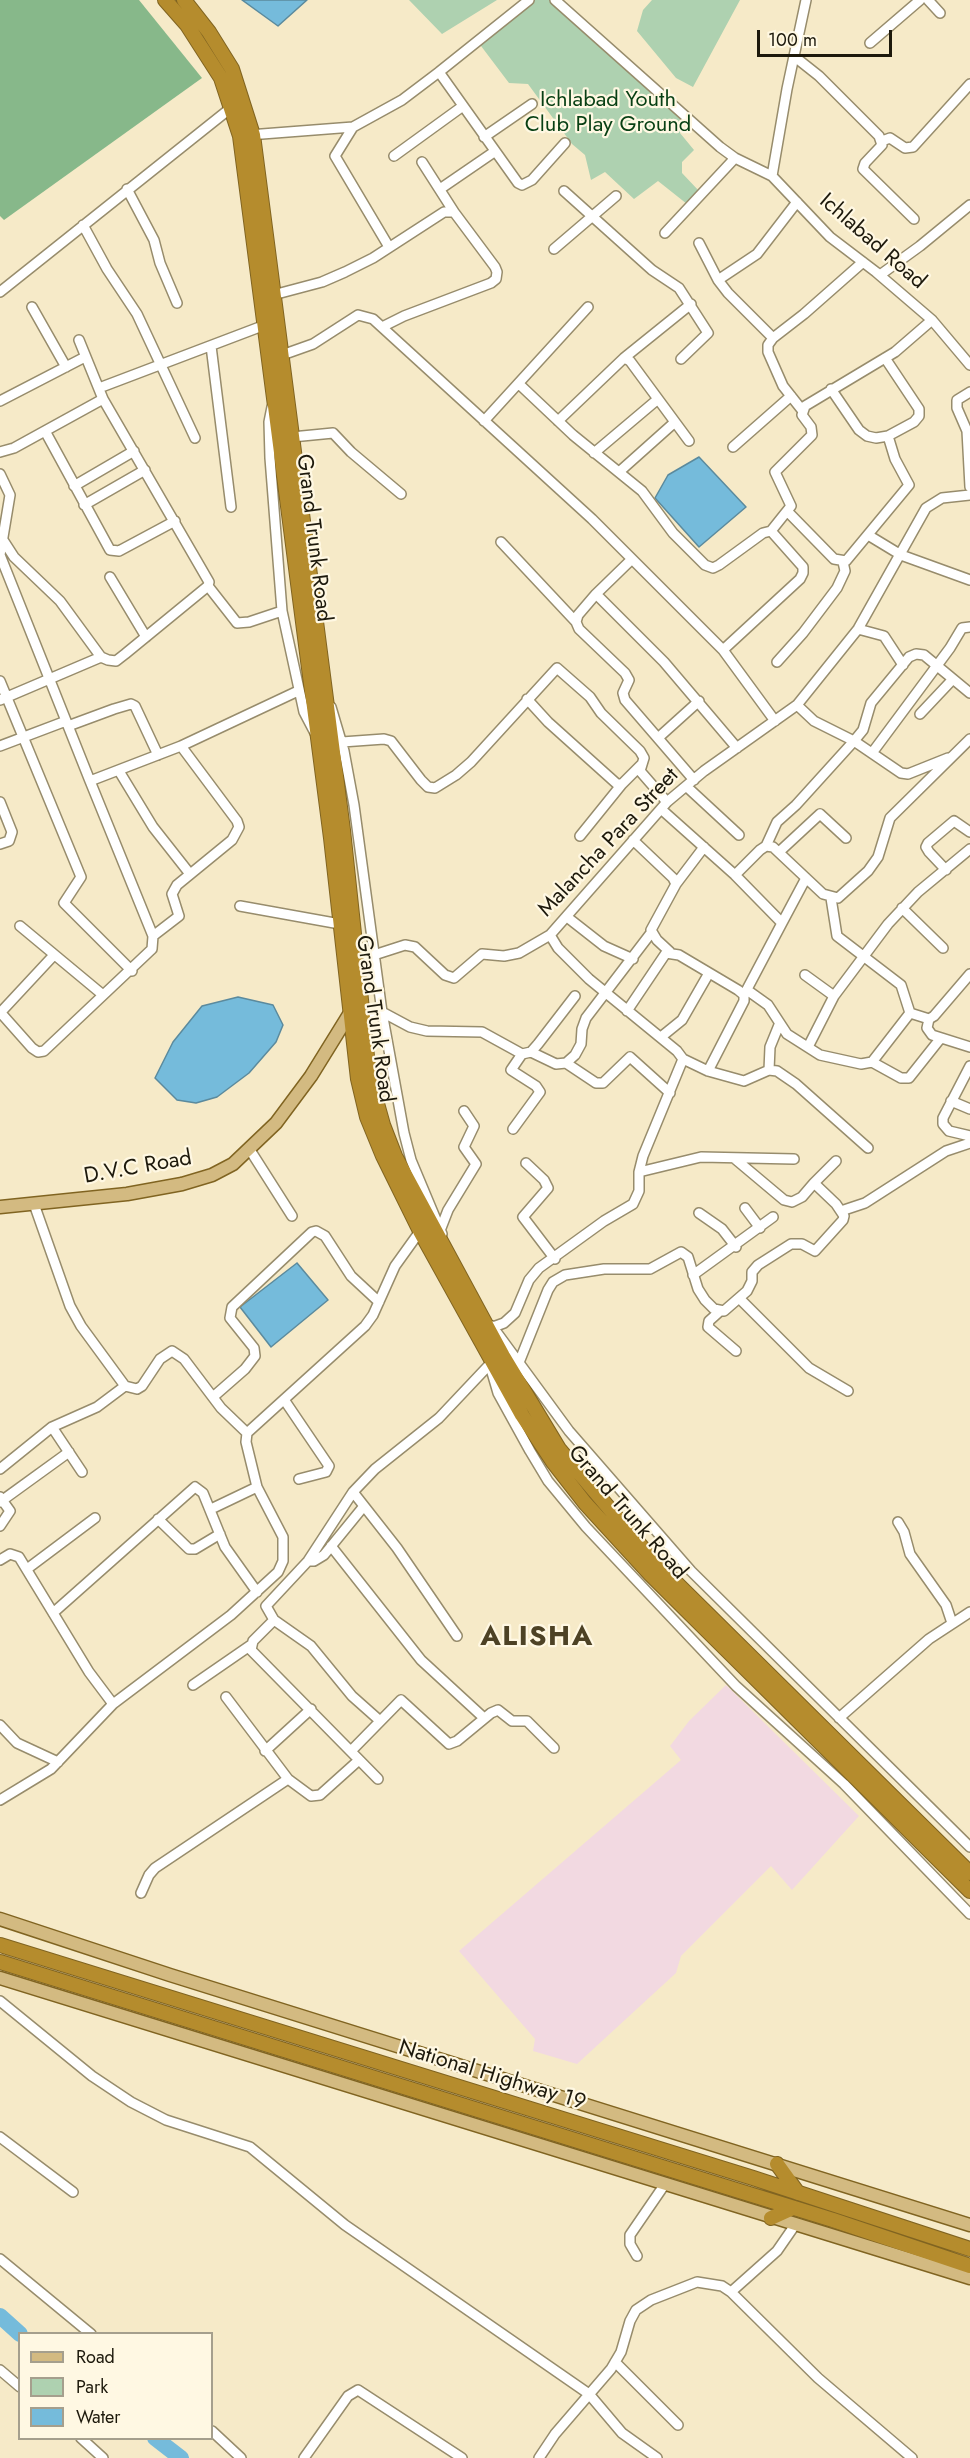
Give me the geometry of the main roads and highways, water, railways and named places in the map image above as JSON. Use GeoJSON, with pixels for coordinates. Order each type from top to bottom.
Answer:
{"type":"FeatureCollection","features":[{"type":"Feature","properties":{"kind":"highway","name":"Grand Trunk Road"},"geometry":{"type":"LineString","coordinates":[[165,0],[207,54],[221,78],[247,135],[265,325],[340,924],[350,958]]}},
{"type":"Feature","properties":{"kind":"highway","name":"Grand Trunk Road"},"geometry":{"type":"LineString","coordinates":[[184,0],[209,32],[232,69],[247,135],[282,355],[326,694],[356,1014],[358,1079],[367,1117],[444,1248],[533,1409],[559,1449],[610,1513],[692,1599],[970,1873]]}},
{"type":"Feature","properties":{"kind":"highway","name":"Grand Trunk Road"},"geometry":{"type":"LineString","coordinates":[[430,1227],[489,1358],[553,1462],[613,1534],[735,1660],[970,1891]]}},
{"type":"Feature","properties":{"kind":"highway","name":"National Highway 19"},"geometry":{"type":"LineString","coordinates":[[0,1946],[798,2193],[970,2249]]}},
{"type":"Feature","properties":{"kind":"highway"},"geometry":{"type":"LineString","coordinates":[[0,1962],[794,2208],[970,2266]]}},
{"type":"Feature","properties":{"kind":"highway"},"geometry":{"type":"LineString","coordinates":[[777,2164],[798,2193]]}},
{"type":"Feature","properties":{"kind":"highway"},"geometry":{"type":"LineString","coordinates":[[771,2218],[794,2208]]}},
{"type":"Feature","properties":{"kind":"main road","name":"D.V.C Road"},"geometry":{"type":"LineString","coordinates":[[0,1207],[128,1194],[182,1184],[212,1175],[233,1164],[276,1123],[356,1014]]}},
{"type":"Feature","properties":{"kind":"main road"},"geometry":{"type":"LineString","coordinates":[[0,1919],[170,1975],[970,2225]]}},
{"type":"Feature","properties":{"kind":"main road"},"geometry":{"type":"LineString","coordinates":[[0,1978],[970,2278]]}},
{"type":"Feature","properties":{"kind":"water"},"geometry":{"type":"Polygon","coordinates":[[[242,0],[307,0],[278,26],[242,0]]]}},
{"type":"Feature","properties":{"kind":"water"},"geometry":{"type":"Polygon","coordinates":[[[699,457],[746,507],[699,547],[655,498],[668,475],[699,457]]]}},
{"type":"Feature","properties":{"kind":"water"},"geometry":{"type":"Polygon","coordinates":[[[238,997],[273,1005],[283,1025],[276,1042],[249,1073],[217,1097],[196,1103],[177,1100],[155,1078],[173,1042],[202,1006],[238,997]]]}},
{"type":"Feature","properties":{"kind":"water"},"geometry":{"type":"Polygon","coordinates":[[[297,1263],[328,1300],[271,1347],[240,1307],[297,1263]]]}},
{"type":"Feature","properties":{"kind":"waterway"},"geometry":{"type":"LineString","coordinates":[[0,2316],[18,2332]]}},
{"type":"Feature","properties":{"kind":"waterway"},"geometry":{"type":"LineString","coordinates":[[158,2440],[181,2458]]}},
{"type":"Feature","properties":{"kind":"district","name":"ALISHA"},"geometry":{"type":"Point","coordinates":[537,1638]}},
{"type":"Feature","properties":{"kind":"park label","name":"Ichlabad Youth Club Play Ground"},"geometry":{"type":"Point","coordinates":[608,114]}}]}
